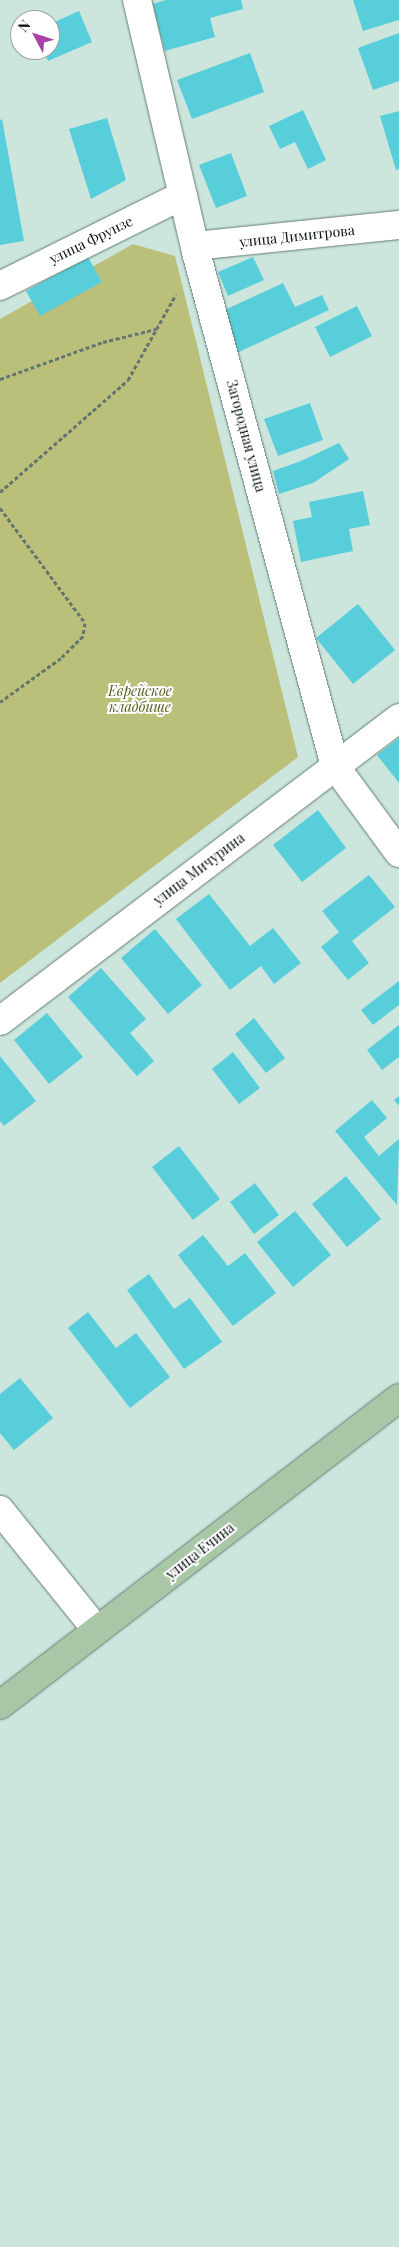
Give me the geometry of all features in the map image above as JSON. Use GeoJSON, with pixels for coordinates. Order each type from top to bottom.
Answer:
{"type":"FeatureCollection","features":[{"type":"Feature","properties":{"kind":"main road","name":"улица Ечина"},"geometry":{"type":"LineString","coordinates":[[0,1704],[399,1398]]}},
{"type":"Feature","properties":{"kind":"street","name":"Загородная улица"},"geometry":{"type":"LineString","coordinates":[[137,0],[196,251],[335,766],[399,853]]}},
{"type":"Feature","properties":{"kind":"street","name":"улица Фрунзе"},"geometry":{"type":"LineString","coordinates":[[0,286],[183,195]]}},
{"type":"Feature","properties":{"kind":"street","name":"улица Димитрова"},"geometry":{"type":"LineString","coordinates":[[196,251],[399,225]]}},
{"type":"Feature","properties":{"kind":"street","name":"улица Мичурина"},"geometry":{"type":"LineString","coordinates":[[0,1021],[399,718]]}},
{"type":"Feature","properties":{"kind":"street"},"geometry":{"type":"LineString","coordinates":[[0,1510],[97,1630]]}},
{"type":"Feature","properties":{"kind":"path"},"geometry":{"type":"LineString","coordinates":[[0,492],[128,380],[196,251]]}},
{"type":"Feature","properties":{"kind":"path"},"geometry":{"type":"LineString","coordinates":[[0,379],[103,342],[156,329]]}},
{"type":"Feature","properties":{"kind":"path"},"geometry":{"type":"LineString","coordinates":[[0,508],[85,623],[83,636],[61,658],[0,702]]}},
{"type":"Feature","properties":{"kind":"green space","name":"Еврейское кладбище"},"geometry":{"type":"Polygon","coordinates":[[[133,244],[175,256],[298,757],[0,983],[0,319],[133,244]]]}},
{"type":"Feature","properties":{"kind":"building"},"geometry":{"type":"Polygon","coordinates":[[[166,0],[241,0],[243,9],[210,18],[215,37],[165,51],[152,4],[166,0]]]}},
{"type":"Feature","properties":{"kind":"building"},"geometry":{"type":"Polygon","coordinates":[[[353,0],[399,0],[399,20],[363,31],[353,0]]]}},
{"type":"Feature","properties":{"kind":"building"},"geometry":{"type":"Polygon","coordinates":[[[79,11],[92,42],[60,56],[60,20],[79,11]]]}},
{"type":"Feature","properties":{"kind":"building"},"geometry":{"type":"Polygon","coordinates":[[[399,33],[399,81],[373,90],[358,48],[399,33]]]}},
{"type":"Feature","properties":{"kind":"building"},"geometry":{"type":"Polygon","coordinates":[[[250,53],[264,92],[192,119],[177,80],[250,53]]]}},
{"type":"Feature","properties":{"kind":"building"},"geometry":{"type":"Polygon","coordinates":[[[303,110],[326,160],[308,169],[295,142],[280,149],[269,126],[303,110]]]}},
{"type":"Feature","properties":{"kind":"building"},"geometry":{"type":"Polygon","coordinates":[[[399,111],[399,169],[396,170],[380,116],[399,111]]]}},
{"type":"Feature","properties":{"kind":"building"},"geometry":{"type":"Polygon","coordinates":[[[107,118],[126,180],[91,199],[69,129],[107,118]]]}},
{"type":"Feature","properties":{"kind":"building"},"geometry":{"type":"Polygon","coordinates":[[[2,119],[24,241],[0,245],[0,120],[2,119]]]}},
{"type":"Feature","properties":{"kind":"building"},"geometry":{"type":"Polygon","coordinates":[[[231,153],[247,196],[216,208],[199,165],[231,153]]]}},
{"type":"Feature","properties":{"kind":"building"},"geometry":{"type":"Polygon","coordinates":[[[88,257],[102,282],[40,316],[26,291],[88,257]]]}},
{"type":"Feature","properties":{"kind":"building"},"geometry":{"type":"Polygon","coordinates":[[[253,257],[264,280],[228,296],[218,272],[253,257]]]}},
{"type":"Feature","properties":{"kind":"building"},"geometry":{"type":"Polygon","coordinates":[[[283,283],[295,307],[322,295],[329,310],[237,353],[218,313],[283,283]]]}},
{"type":"Feature","properties":{"kind":"building"},"geometry":{"type":"Polygon","coordinates":[[[357,306],[372,336],[330,357],[315,327],[357,306]]]}},
{"type":"Feature","properties":{"kind":"building"},"geometry":{"type":"Polygon","coordinates":[[[310,403],[323,440],[278,456],[264,419],[310,403]]]}},
{"type":"Feature","properties":{"kind":"building"},"geometry":{"type":"Polygon","coordinates":[[[339,443],[349,459],[313,483],[279,494],[273,471],[301,461],[339,443]]]}},
{"type":"Feature","properties":{"kind":"building"},"geometry":{"type":"Polygon","coordinates":[[[363,491],[370,525],[349,529],[353,551],[301,562],[293,521],[312,517],[309,502],[363,491]]]}},
{"type":"Feature","properties":{"kind":"building"},"geometry":{"type":"Polygon","coordinates":[[[358,604],[395,650],[353,684],[316,638],[358,604]]]}},
{"type":"Feature","properties":{"kind":"building"},"geometry":{"type":"Polygon","coordinates":[[[399,738],[399,783],[377,755],[399,738]]]}},
{"type":"Feature","properties":{"kind":"building"},"geometry":{"type":"Polygon","coordinates":[[[318,810],[346,848],[302,882],[273,845],[318,810]]]}},
{"type":"Feature","properties":{"kind":"building"},"geometry":{"type":"Polygon","coordinates":[[[369,875],[395,907],[352,941],[369,963],[348,980],[321,947],[339,932],[322,911],[369,875]]]}},
{"type":"Feature","properties":{"kind":"building"},"geometry":{"type":"Polygon","coordinates":[[[209,894],[250,946],[273,928],[301,963],[274,984],[261,966],[230,990],[176,919],[209,894]]]}},
{"type":"Feature","properties":{"kind":"building"},"geometry":{"type":"Polygon","coordinates":[[[155,929],[202,985],[168,1014],[121,958],[155,929]]]}},
{"type":"Feature","properties":{"kind":"building"},"geometry":{"type":"Polygon","coordinates":[[[101,968],[146,1019],[130,1033],[154,1061],[137,1076],[68,997],[101,968]]]}},
{"type":"Feature","properties":{"kind":"building"},"geometry":{"type":"Polygon","coordinates":[[[399,981],[399,1005],[373,1025],[361,1010],[399,981]]]}},
{"type":"Feature","properties":{"kind":"building"},"geometry":{"type":"Polygon","coordinates":[[[47,1013],[83,1057],[49,1084],[14,1040],[47,1013]]]}},
{"type":"Feature","properties":{"kind":"building"},"geometry":{"type":"Polygon","coordinates":[[[254,1018],[285,1058],[266,1073],[235,1034],[254,1018]]]}},
{"type":"Feature","properties":{"kind":"building"},"geometry":{"type":"Polygon","coordinates":[[[399,1025],[399,1057],[382,1070],[367,1050],[399,1025]]]}},
{"type":"Feature","properties":{"kind":"building"},"geometry":{"type":"Polygon","coordinates":[[[233,1052],[260,1088],[239,1104],[212,1069],[233,1052]]]}},
{"type":"Feature","properties":{"kind":"building"},"geometry":{"type":"Polygon","coordinates":[[[0,1056],[36,1101],[4,1126],[0,1121],[0,1056]]]}},
{"type":"Feature","properties":{"kind":"building"},"geometry":{"type":"Polygon","coordinates":[[[399,1096],[399,1106],[394,1100],[399,1096]]]}},
{"type":"Feature","properties":{"kind":"building"},"geometry":{"type":"Polygon","coordinates":[[[372,1100],[387,1118],[364,1137],[379,1156],[399,1139],[397,1205],[335,1131],[372,1100]]]}},
{"type":"Feature","properties":{"kind":"building"},"geometry":{"type":"Polygon","coordinates":[[[179,1146],[220,1199],[193,1220],[152,1167],[179,1146]]]}},
{"type":"Feature","properties":{"kind":"building"},"geometry":{"type":"Polygon","coordinates":[[[346,1176],[381,1219],[347,1247],[312,1204],[346,1176]]]}},
{"type":"Feature","properties":{"kind":"building"},"geometry":{"type":"Polygon","coordinates":[[[255,1183],[279,1215],[254,1234],[230,1202],[255,1183]]]}},
{"type":"Feature","properties":{"kind":"building"},"geometry":{"type":"Polygon","coordinates":[[[295,1211],[331,1255],[293,1287],[257,1242],[295,1211]]]}},
{"type":"Feature","properties":{"kind":"building"},"geometry":{"type":"Polygon","coordinates":[[[203,1235],[228,1266],[245,1253],[276,1293],[233,1326],[178,1255],[203,1235]]]}},
{"type":"Feature","properties":{"kind":"building"},"geometry":{"type":"Polygon","coordinates":[[[149,1274],[174,1309],[190,1298],[222,1342],[184,1369],[127,1290],[149,1274]]]}},
{"type":"Feature","properties":{"kind":"building"},"geometry":{"type":"Polygon","coordinates":[[[88,1312],[116,1348],[136,1333],[170,1377],[130,1408],[68,1328],[88,1312]]]}},
{"type":"Feature","properties":{"kind":"building"},"geometry":{"type":"Polygon","coordinates":[[[20,1378],[53,1418],[14,1450],[0,1433],[0,1394],[20,1378]]]}}]}
